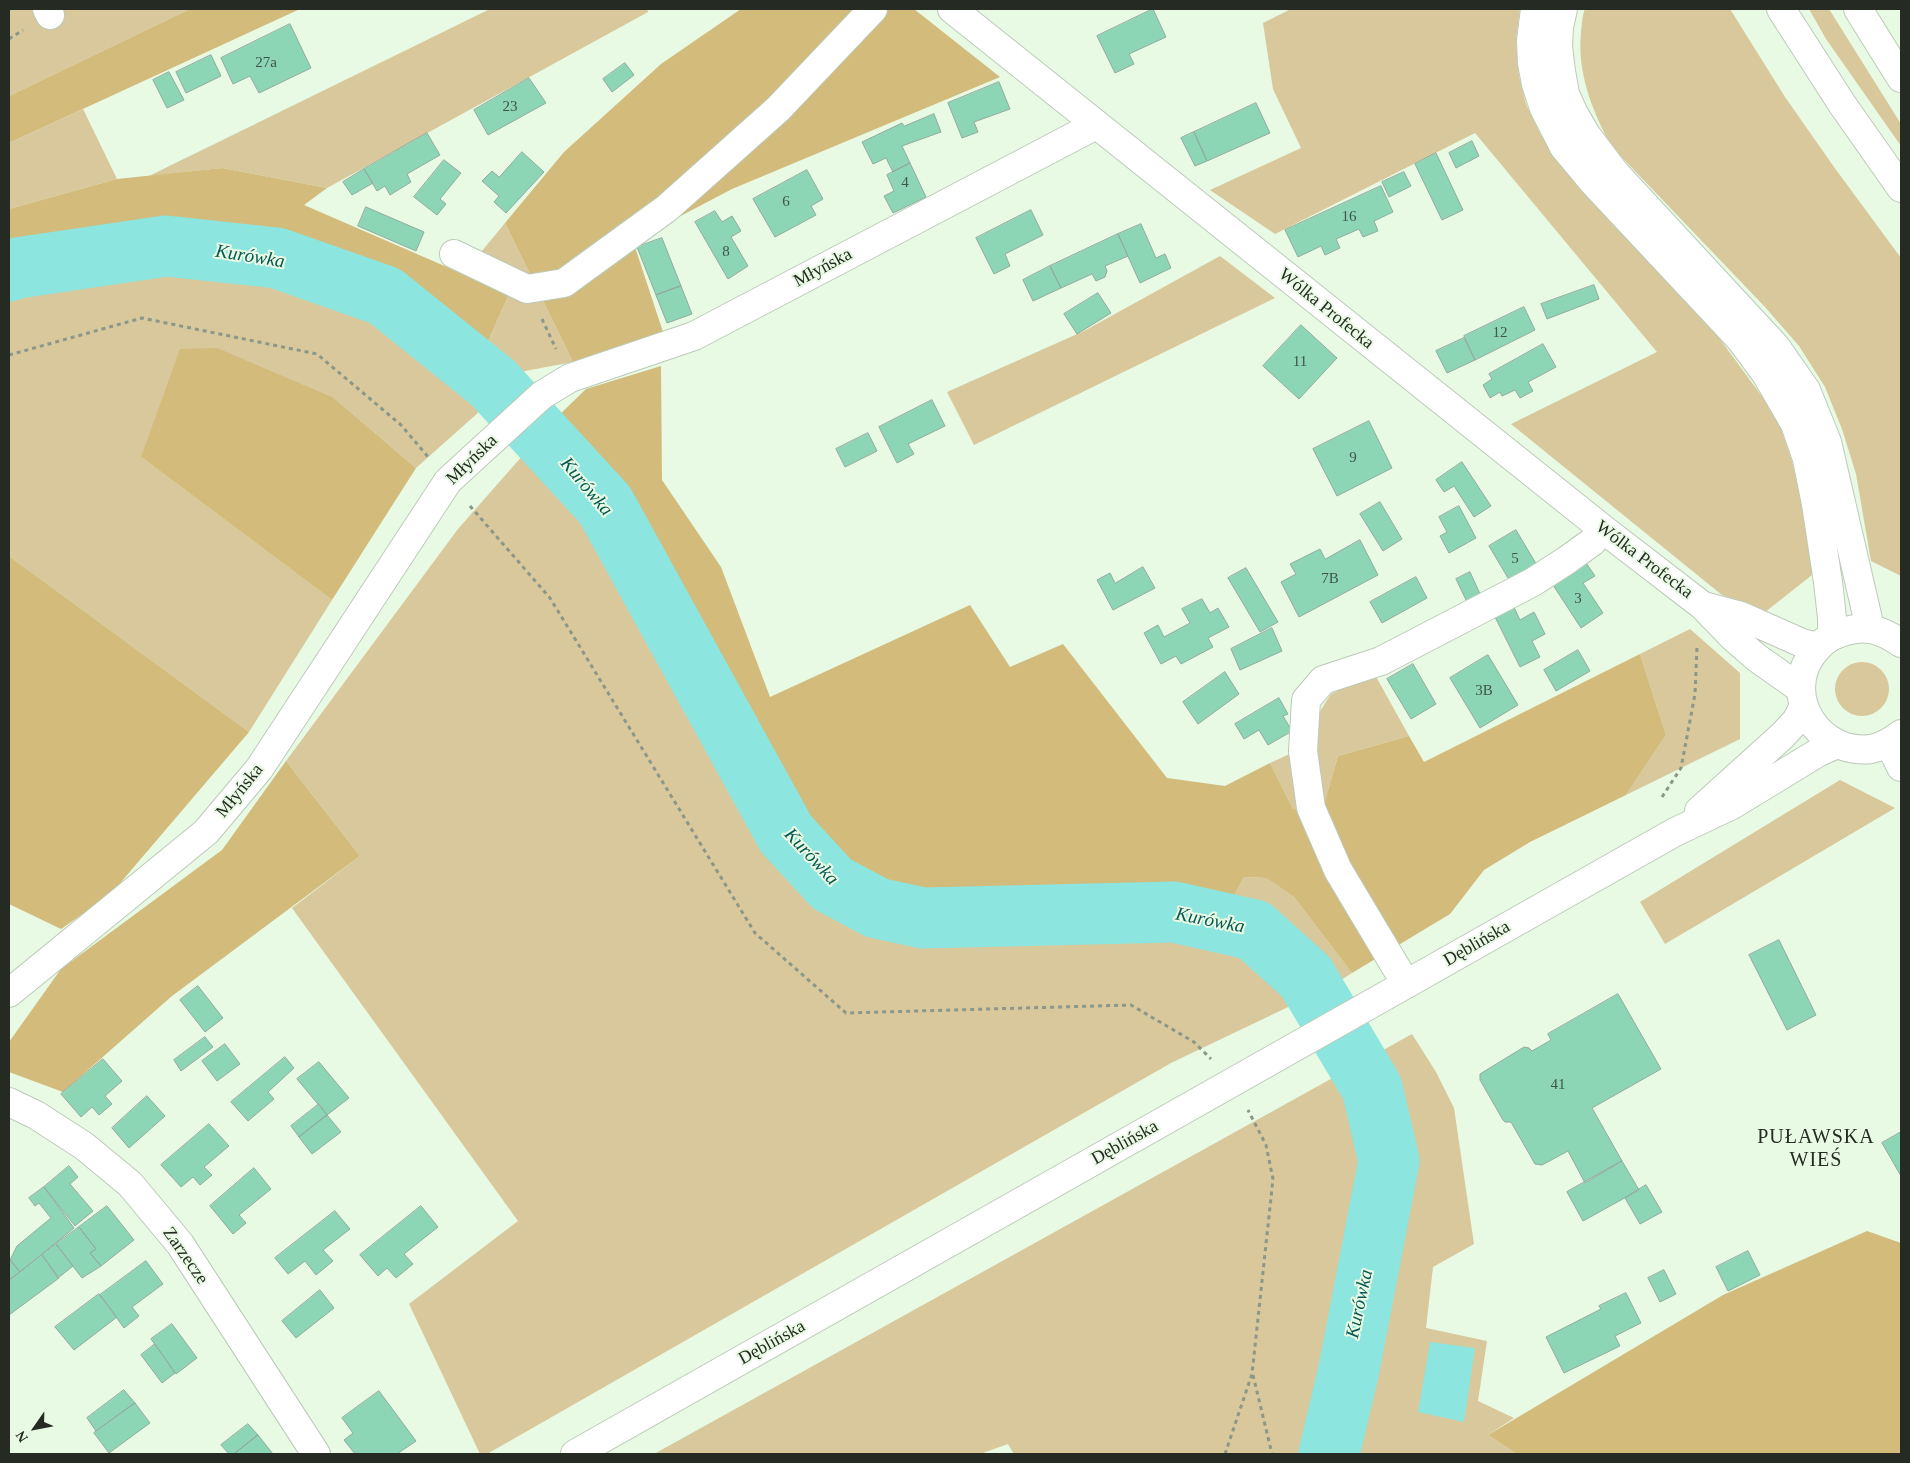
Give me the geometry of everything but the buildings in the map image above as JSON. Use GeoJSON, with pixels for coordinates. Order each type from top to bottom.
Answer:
{"type":"FeatureCollection","features":[{"type":"Feature","properties":{"kind":"main road"},"geometry":{"type":"LineString","coordinates":[[454,254],[527,289],[564,283],[667,208],[778,109],[873,9]]}},
{"type":"Feature","properties":{"kind":"main road","name":"Wólka Profecka"},"geometry":{"type":"LineString","coordinates":[[952,9],[1096,126],[1603,529],[1703,606],[1734,638],[1803,697]]}},
{"type":"Feature","properties":{"kind":"main road"},"geometry":{"type":"LineString","coordinates":[[1535,9],[1531,41],[1532,63],[1544,108],[1564,147],[1594,183],[1741,340],[1766,374],[1795,424],[1807,459],[1828,582],[1832,618],[1825,641]]}},
{"type":"Feature","properties":{"kind":"main road"},"geometry":{"type":"LineString","coordinates":[[1563,9],[1559,27],[1558,48],[1565,94],[1587,136],[1616,174],[1776,347],[1806,390],[1816,410],[1827,442],[1870,628]]}},
{"type":"Feature","properties":{"kind":"main road"},"geometry":{"type":"LineString","coordinates":[[1858,9],[1901,78]]}},
{"type":"Feature","properties":{"kind":"main road"},"geometry":{"type":"LineString","coordinates":[[1782,10],[1842,104],[1901,188]]}},
{"type":"Feature","properties":{"kind":"main road","name":"Młyńska"},"geometry":{"type":"LineString","coordinates":[[9,993],[206,832],[259,769],[448,480],[542,395],[570,378],[694,336],[1096,126]]}},
{"type":"Feature","properties":{"kind":"main road"},"geometry":{"type":"LineString","coordinates":[[1399,988],[1338,870],[1311,808],[1303,750],[1306,700],[1323,680],[1381,661],[1533,582],[1592,542],[1603,529]]}},
{"type":"Feature","properties":{"kind":"main road","name":"Wólka Profecka"},"geometry":{"type":"LineString","coordinates":[[1703,606],[1741,616],[1802,643],[1825,641]]}},
{"type":"Feature","properties":{"kind":"main road"},"geometry":{"type":"LineString","coordinates":[[1825,641],[1854,628],[1870,628],[1888,634],[1901,643]]}},
{"type":"Feature","properties":{"kind":"main road","name":"Dęblińska"},"geometry":{"type":"LineString","coordinates":[[1675,832],[1782,736],[1796,721],[1803,697],[1803,674],[1809,659],[1825,641]]}},
{"type":"Feature","properties":{"kind":"main road"},"geometry":{"type":"LineString","coordinates":[[1803,697],[1811,722],[1822,734],[1837,744],[1854,749],[1872,749],[1895,739],[1901,767]]}},
{"type":"Feature","properties":{"kind":"main road","name":"Dęblińska"},"geometry":{"type":"LineString","coordinates":[[575,1454],[1675,832],[1732,805],[1819,752],[1837,744]]}},
{"type":"Feature","properties":{"kind":"main road","name":"Zarzecze"},"geometry":{"type":"LineString","coordinates":[[9,1102],[36,1115],[84,1146],[130,1184],[180,1244],[316,1454]]}},
{"type":"Feature","properties":{"kind":"path"},"geometry":{"type":"LineString","coordinates":[[527,289],[570,378]]}},
{"type":"Feature","properties":{"kind":"path"},"geometry":{"type":"LineString","coordinates":[[9,355],[142,318],[317,354],[401,424],[550,598],[755,934],[846,1013],[1131,1005],[1194,1042],[1234,1082],[1266,1145],[1273,1179],[1252,1374],[1225,1454]]}},
{"type":"Feature","properties":{"kind":"path"},"geometry":{"type":"LineString","coordinates":[[1662,797],[1681,768],[1695,694],[1697,638]]}},
{"type":"Feature","properties":{"kind":"path"},"geometry":{"type":"LineString","coordinates":[[1252,1374],[1272,1454]]}},
{"type":"Feature","properties":{"kind":"shaded area"},"geometry":{"type":"Polygon","coordinates":[[[9,9],[190,9],[9,96],[9,9]]]}},
{"type":"Feature","properties":{"kind":"shaded area"},"geometry":{"type":"Polygon","coordinates":[[[190,9],[300,9],[9,143],[9,96],[190,9]]]}},
{"type":"Feature","properties":{"kind":"shaded area"},"geometry":{"type":"Polygon","coordinates":[[[490,9],[647,9],[648,12],[327,188],[222,168],[149,176],[490,9]]]}},
{"type":"Feature","properties":{"kind":"shaded area"},"geometry":{"type":"Polygon","coordinates":[[[741,9],[914,9],[1000,77],[732,189],[633,241],[663,332],[573,362],[505,223],[564,152],[661,64],[741,9]]]}},
{"type":"Feature","properties":{"kind":"shaded area"},"geometry":{"type":"Polygon","coordinates":[[[1291,9],[1520,9],[1516,40],[1519,76],[1526,104],[1541,135],[1568,174],[1714,331],[1777,417],[1792,461],[1817,571],[1764,613],[1722,595],[1511,424],[1657,352],[1475,133],[1275,234],[1210,190],[1301,148],[1273,89],[1263,23],[1291,9]]]}},
{"type":"Feature","properties":{"kind":"shaded area"},"geometry":{"type":"Polygon","coordinates":[[[1585,9],[1730,9],[1785,97],[1901,258],[1901,576],[1871,561],[1856,474],[1842,429],[1825,387],[1799,346],[1765,307],[1611,146],[1587,91],[1581,62],[1581,32],[1585,9]]]}},
{"type":"Feature","properties":{"kind":"shaded area"},"geometry":{"type":"Polygon","coordinates":[[[1809,9],[1829,9],[1901,124],[1901,146],[1826,39],[1809,9]]]}},
{"type":"Feature","properties":{"kind":"shaded area"},"geometry":{"type":"Polygon","coordinates":[[[83,109],[117,179],[9,209],[9,143],[83,109]]]}},
{"type":"Feature","properties":{"kind":"shaded area"},"geometry":{"type":"Polygon","coordinates":[[[222,168],[327,188],[304,205],[463,274],[508,296],[482,355],[394,285],[272,237],[170,223],[9,262],[9,209],[117,179],[222,168]]]}},
{"type":"Feature","properties":{"kind":"shaded area"},"geometry":{"type":"Polygon","coordinates":[[[170,223],[272,237],[394,285],[482,355],[508,296],[463,274],[505,223],[573,362],[525,371],[416,468],[334,398],[141,457],[332,600],[249,732],[9,556],[9,262],[170,223]]]}},
{"type":"Feature","properties":{"kind":"shaded area"},"geometry":{"type":"Polygon","coordinates":[[[1220,256],[1275,298],[974,445],[947,392],[1084,331],[1220,256]]]}},
{"type":"Feature","properties":{"kind":"shaded area"},"geometry":{"type":"Polygon","coordinates":[[[217,348],[334,398],[416,468],[332,600],[141,457],[180,349],[217,348]]]}},
{"type":"Feature","properties":{"kind":"shaded area"},"geometry":{"type":"Polygon","coordinates":[[[661,366],[662,480],[721,567],[770,697],[970,605],[1010,667],[1063,644],[1167,778],[1225,786],[1270,763],[1293,809],[1322,811],[1338,756],[1409,736],[1424,762],[1640,654],[1666,735],[1626,795],[1530,842],[1484,870],[1450,914],[1352,973],[1294,897],[1266,878],[1244,877],[1231,901],[1101,901],[942,906],[854,884],[787,811],[621,504],[553,421],[586,389],[661,366]]]}},
{"type":"Feature","properties":{"kind":"shaded area"},"geometry":{"type":"Polygon","coordinates":[[[553,421],[621,504],[787,811],[1101,901],[1231,901],[1244,877],[1266,878],[1294,897],[1352,973],[1330,987],[1171,1063],[487,1454],[480,1454],[409,1304],[518,1221],[292,908],[360,856],[286,761],[458,529],[553,421]]]}},
{"type":"Feature","properties":{"kind":"shaded area"},"geometry":{"type":"Polygon","coordinates":[[[9,556],[249,732],[110,895],[61,929],[9,904],[9,556]]]}},
{"type":"Feature","properties":{"kind":"shaded area"},"geometry":{"type":"Polygon","coordinates":[[[1690,629],[1740,673],[1740,739],[1626,795],[1666,735],[1640,654],[1690,629]]]}},
{"type":"Feature","properties":{"kind":"shaded area"},"geometry":{"type":"Polygon","coordinates":[[[1857,662],[1867,662],[1877,666],[1885,674],[1889,689],[1885,704],[1877,712],[1867,716],[1857,716],[1847,712],[1839,704],[1835,694],[1835,684],[1839,674],[1847,666],[1857,662]]]}},
{"type":"Feature","properties":{"kind":"shaded area"},"geometry":{"type":"Polygon","coordinates":[[[1374,673],[1409,736],[1338,756],[1322,811],[1293,809],[1270,763],[1294,752],[1331,694],[1374,673]]]}},
{"type":"Feature","properties":{"kind":"shaded area"},"geometry":{"type":"Polygon","coordinates":[[[286,761],[360,856],[172,996],[63,1092],[9,1072],[9,1042],[61,969],[222,850],[286,761]]]}},
{"type":"Feature","properties":{"kind":"shaded area"},"geometry":{"type":"Polygon","coordinates":[[[1840,780],[1895,808],[1665,944],[1640,902],[1840,780]]]}},
{"type":"Feature","properties":{"kind":"shaded area"},"geometry":{"type":"Polygon","coordinates":[[[1412,1034],[1436,1072],[1454,1108],[1474,1244],[1433,1267],[1426,1328],[1487,1341],[1478,1401],[1514,1418],[1488,1435],[1517,1454],[1014,1454],[1008,1444],[980,1454],[654,1454],[1412,1034]]]}},
{"type":"Feature","properties":{"kind":"shaded area"},"geometry":{"type":"Polygon","coordinates":[[[1867,1231],[1901,1243],[1901,1454],[1517,1454],[1488,1435],[1723,1295],[1867,1231]]]}},
{"type":"Feature","properties":{"kind":"water"},"geometry":{"type":"Polygon","coordinates":[[[1430,1342],[1475,1348],[1464,1422],[1418,1412],[1430,1342]]]}},
{"type":"Feature","properties":{"kind":"waterway","name":"Kurówka"},"geometry":{"type":"LineString","coordinates":[[9,271],[17,268],[166,246],[277,258],[385,296],[493,383],[605,505],[786,834],[832,884],[877,908],[923,918],[1174,912],[1254,930],[1306,977],[1372,1088],[1389,1161],[1349,1369],[1329,1454]]}},
{"type":"Feature","properties":{"kind":"district","name":"PUŁAWSKA WIEŚ"},"geometry":{"type":"Point","coordinates":[1816,1150]}}]}
